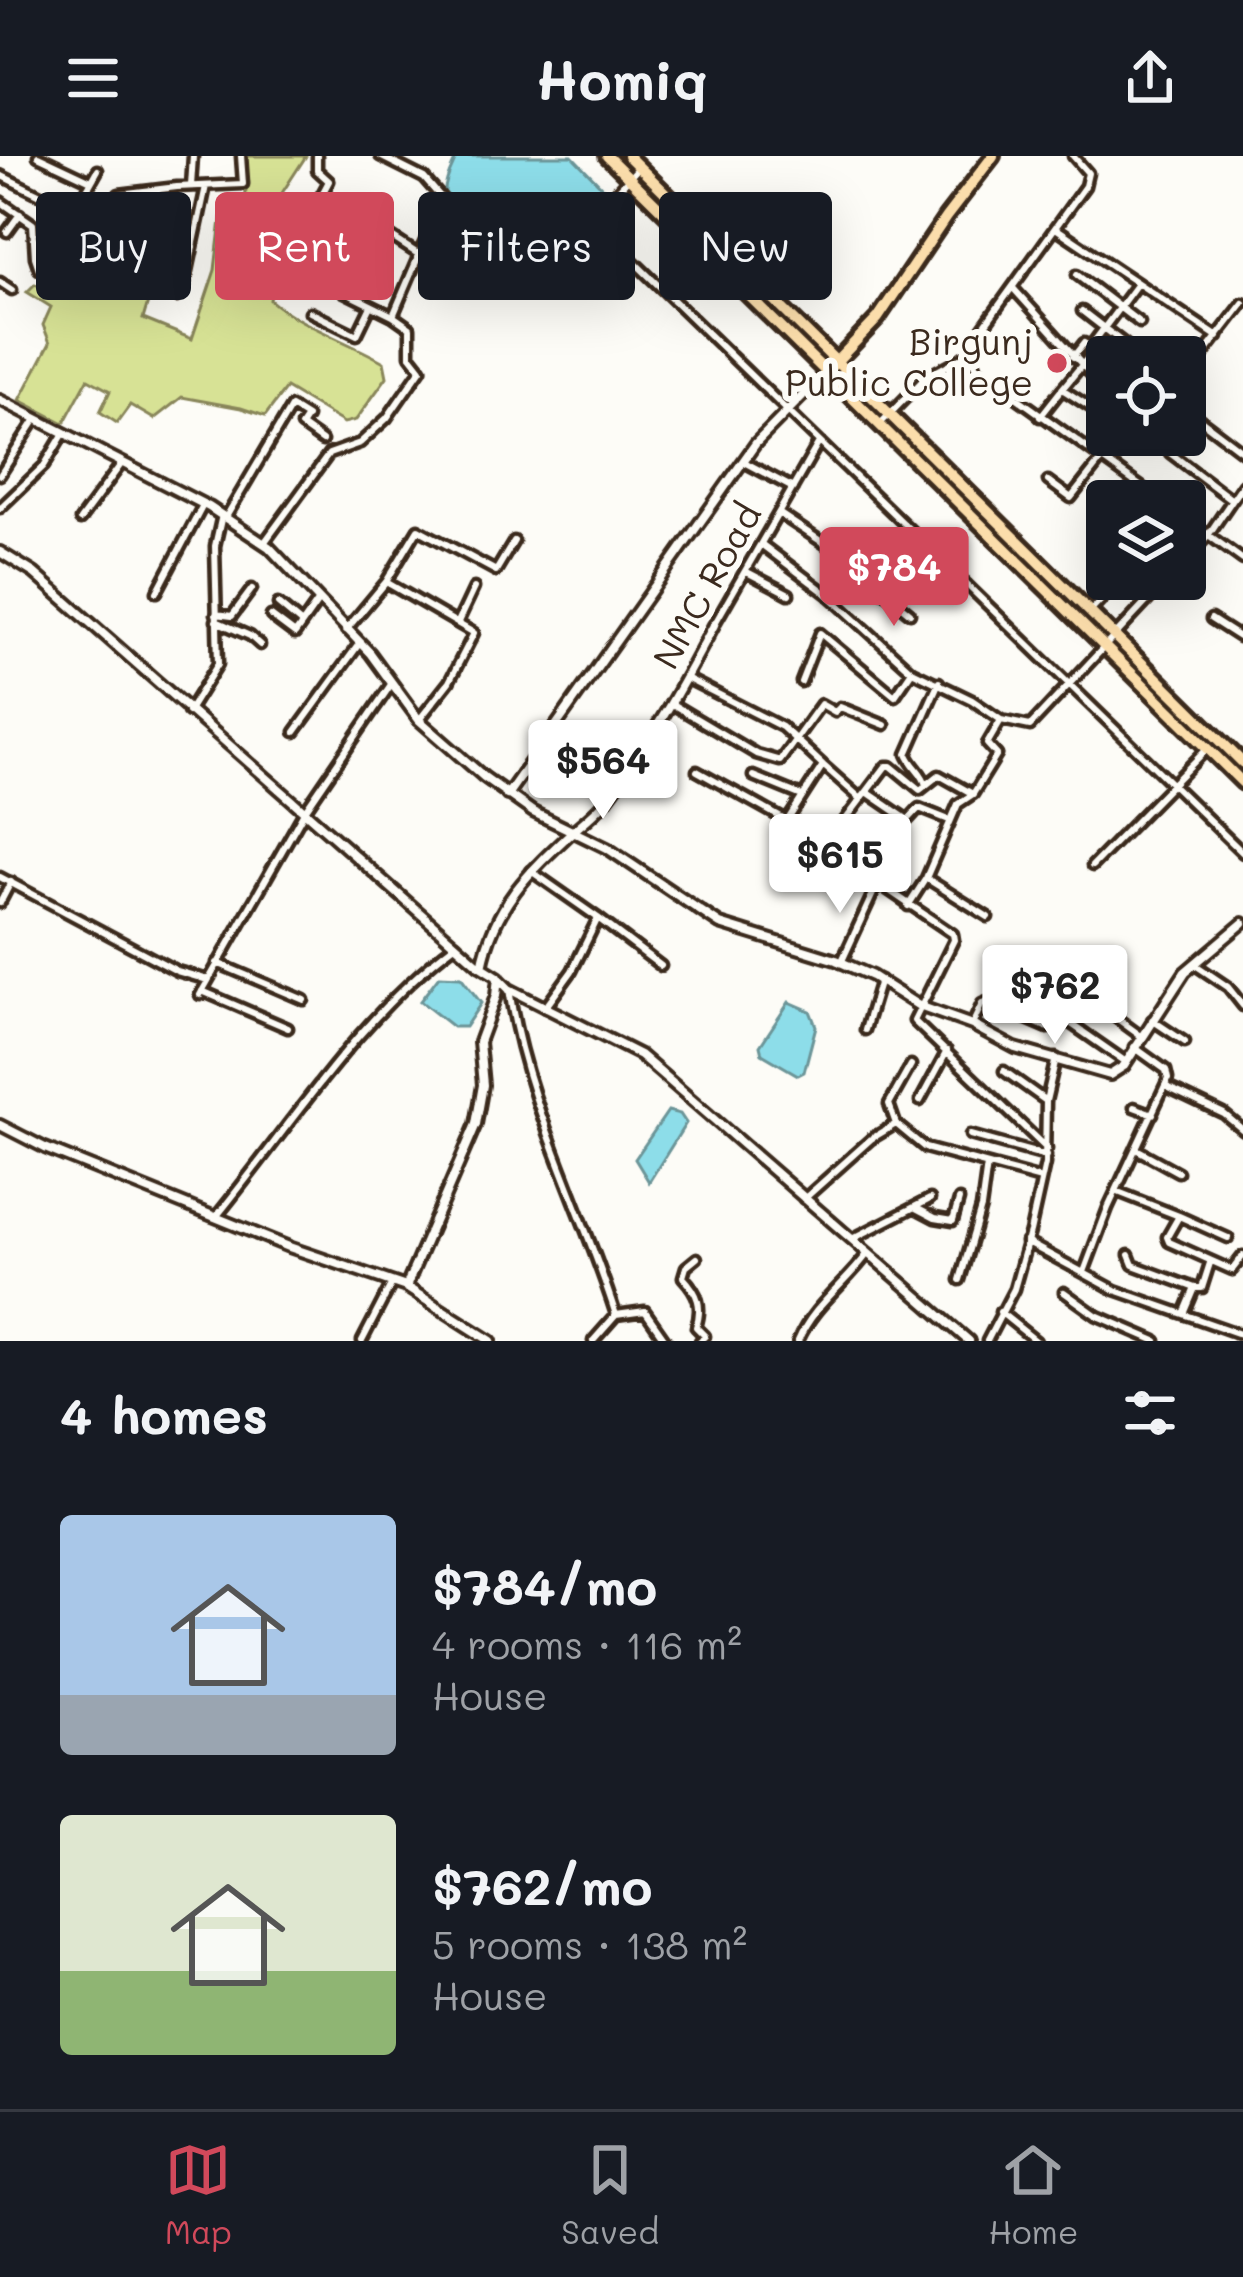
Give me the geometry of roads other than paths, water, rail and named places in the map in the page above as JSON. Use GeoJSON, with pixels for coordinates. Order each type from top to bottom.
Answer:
{"type":"FeatureCollection","features":[{"type":"Feature","properties":{"kind":"main road"},"geometry":{"type":"LineString","coordinates":[[607,156],[826,372],[885,419],[1090,612],[1111,641],[1243,783]]}},
{"type":"Feature","properties":{"kind":"main road"},"geometry":{"type":"LineString","coordinates":[[826,372],[878,318],[993,156]]}},
{"type":"Feature","properties":{"kind":"main road"},"geometry":{"type":"LineString","coordinates":[[635,160],[835,362],[885,419],[1243,763]]}},
{"type":"Feature","properties":{"kind":"street"},"geometry":{"type":"LineString","coordinates":[[38,156],[89,180]]}},
{"type":"Feature","properties":{"kind":"street"},"geometry":{"type":"LineString","coordinates":[[191,186],[194,156]]}},
{"type":"Feature","properties":{"kind":"street"},"geometry":{"type":"LineString","coordinates":[[136,192],[243,184],[241,156]]}},
{"type":"Feature","properties":{"kind":"street"},"geometry":{"type":"LineString","coordinates":[[264,543],[329,454],[360,442],[387,418],[421,369],[410,355],[410,328],[318,279],[307,280],[288,270],[329,181],[317,170],[317,156]]}},
{"type":"Feature","properties":{"kind":"street"},"geometry":{"type":"LineString","coordinates":[[380,156],[424,178],[435,192]]}},
{"type":"Feature","properties":{"kind":"street"},"geometry":{"type":"LineString","coordinates":[[885,419],[926,377],[970,353],[980,332],[1085,186],[1088,173],[1073,156]]}},
{"type":"Feature","properties":{"kind":"street"},"geometry":{"type":"LineString","coordinates":[[615,192],[629,177],[635,160]]}},
{"type":"Feature","properties":{"kind":"street"},"geometry":{"type":"LineString","coordinates":[[0,175],[69,209],[80,202],[98,170]]}},
{"type":"Feature","properties":{"kind":"street"},"geometry":{"type":"LineString","coordinates":[[191,257],[206,186]]}},
{"type":"Feature","properties":{"kind":"street"},"geometry":{"type":"LineString","coordinates":[[0,201],[33,224],[36,246]]}},
{"type":"Feature","properties":{"kind":"street"},"geometry":{"type":"LineString","coordinates":[[7,232],[20,214]]}},
{"type":"Feature","properties":{"kind":"street"},"geometry":{"type":"LineString","coordinates":[[1057,229],[1218,337]]}},
{"type":"Feature","properties":{"kind":"street"},"geometry":{"type":"LineString","coordinates":[[635,263],[1243,854]]}},
{"type":"Feature","properties":{"kind":"street"},"geometry":{"type":"LineString","coordinates":[[393,316],[418,264]]}},
{"type":"Feature","properties":{"kind":"street"},"geometry":{"type":"LineString","coordinates":[[1077,275],[1141,323]]}},
{"type":"Feature","properties":{"kind":"street"},"geometry":{"type":"LineString","coordinates":[[0,282],[12,290]]}},
{"type":"Feature","properties":{"kind":"street"},"geometry":{"type":"LineString","coordinates":[[1098,336],[1136,285]]}},
{"type":"Feature","properties":{"kind":"street"},"geometry":{"type":"LineString","coordinates":[[1012,287],[1069,346],[1086,371]]}},
{"type":"Feature","properties":{"kind":"street"},"geometry":{"type":"LineString","coordinates":[[1206,352],[1239,317],[1243,303]]}},
{"type":"Feature","properties":{"kind":"street"},"geometry":{"type":"LineString","coordinates":[[310,312],[357,335],[371,306]]}},
{"type":"Feature","properties":{"kind":"street"},"geometry":{"type":"LineString","coordinates":[[1082,311],[1115,336]]}},
{"type":"Feature","properties":{"kind":"street"},"geometry":{"type":"LineString","coordinates":[[1073,357],[1086,345]]}},
{"type":"Feature","properties":{"kind":"street"},"geometry":{"type":"LineString","coordinates":[[970,353],[977,369],[1130,480]]}},
{"type":"Feature","properties":{"kind":"street"},"geometry":{"type":"LineString","coordinates":[[1040,418],[1086,359]]}},
{"type":"Feature","properties":{"kind":"street"},"geometry":{"type":"LineString","coordinates":[[507,795],[744,462],[785,410],[826,372]]}},
{"type":"Feature","properties":{"kind":"street"},"geometry":{"type":"LineString","coordinates":[[1062,389],[1086,404]]}},
{"type":"Feature","properties":{"kind":"street"},"geometry":{"type":"LineString","coordinates":[[0,400],[224,516],[264,543],[359,644],[419,720],[507,795],[607,848],[720,924],[804,947],[1015,1048],[1110,1075],[1126,1062],[1194,964],[1243,923]]}},
{"type":"Feature","properties":{"kind":"street"},"geometry":{"type":"LineString","coordinates":[[188,712],[218,664],[215,546],[224,516],[292,407],[307,417],[302,426],[322,441]]}},
{"type":"Feature","properties":{"kind":"street"},"geometry":{"type":"LineString","coordinates":[[0,475],[36,419]]}},
{"type":"Feature","properties":{"kind":"street"},"geometry":{"type":"LineString","coordinates":[[1206,424],[1243,452]]}},
{"type":"Feature","properties":{"kind":"street"},"geometry":{"type":"LineString","coordinates":[[0,508],[44,466],[64,433]]}},
{"type":"Feature","properties":{"kind":"street","name":"NMC Road"},"geometry":{"type":"LineString","coordinates":[[482,967],[487,938],[501,908],[610,795],[672,704],[818,444]]}},
{"type":"Feature","properties":{"kind":"street"},"geometry":{"type":"LineString","coordinates":[[1174,456],[1232,500]]}},
{"type":"Feature","properties":{"kind":"street"},"geometry":{"type":"LineString","coordinates":[[1048,481],[1072,498],[1101,460]]}},
{"type":"Feature","properties":{"kind":"street"},"geometry":{"type":"LineString","coordinates":[[744,462],[794,488]]}},
{"type":"Feature","properties":{"kind":"street"},"geometry":{"type":"LineString","coordinates":[[80,520],[122,463]]}},
{"type":"Feature","properties":{"kind":"street"},"geometry":{"type":"LineString","coordinates":[[1206,537],[1243,484]]}},
{"type":"Feature","properties":{"kind":"street"},"geometry":{"type":"LineString","coordinates":[[157,592],[203,505]]}},
{"type":"Feature","properties":{"kind":"street"},"geometry":{"type":"LineString","coordinates":[[779,513],[910,614]]}},
{"type":"Feature","properties":{"kind":"street"},"geometry":{"type":"LineString","coordinates":[[346,630],[386,582],[418,530],[496,571],[514,542]]}},
{"type":"Feature","properties":{"kind":"street"},"geometry":{"type":"LineString","coordinates":[[1206,532],[1243,560]]}},
{"type":"Feature","properties":{"kind":"street"},"geometry":{"type":"LineString","coordinates":[[761,544],[912,671],[1001,719],[1030,726],[1149,600]]}},
{"type":"Feature","properties":{"kind":"street"},"geometry":{"type":"LineString","coordinates":[[0,552],[34,573],[509,989],[640,1055],[969,1341]]}},
{"type":"Feature","properties":{"kind":"street"},"geometry":{"type":"LineString","coordinates":[[745,571],[789,593]]}},
{"type":"Feature","properties":{"kind":"street"},"geometry":{"type":"LineString","coordinates":[[386,582],[474,633],[448,682],[419,720]]}},
{"type":"Feature","properties":{"kind":"street"},"geometry":{"type":"LineString","coordinates":[[457,623],[474,588]]}},
{"type":"Feature","properties":{"kind":"street"},"geometry":{"type":"LineString","coordinates":[[216,618],[232,616],[252,589]]}},
{"type":"Feature","properties":{"kind":"street"},"geometry":{"type":"LineString","coordinates":[[271,616],[295,634],[319,600]]}},
{"type":"Feature","properties":{"kind":"street"},"geometry":{"type":"LineString","coordinates":[[1090,612],[1101,600]]}},
{"type":"Feature","properties":{"kind":"street"},"geometry":{"type":"LineString","coordinates":[[278,604],[302,624]]}},
{"type":"Feature","properties":{"kind":"street"},"geometry":{"type":"LineString","coordinates":[[216,618],[260,645]]}},
{"type":"Feature","properties":{"kind":"street"},"geometry":{"type":"LineString","coordinates":[[1211,619],[1240,637],[1243,632]]}},
{"type":"Feature","properties":{"kind":"street"},"geometry":{"type":"LineString","coordinates":[[250,636],[256,628]]}},
{"type":"Feature","properties":{"kind":"street"},"geometry":{"type":"LineString","coordinates":[[801,682],[820,633],[895,696],[912,671]]}},
{"type":"Feature","properties":{"kind":"street"},"geometry":{"type":"LineString","coordinates":[[296,732],[359,644]]}},
{"type":"Feature","properties":{"kind":"street"},"geometry":{"type":"LineString","coordinates":[[686,678],[747,707],[796,738],[823,765],[908,820],[919,808],[949,820]]}},
{"type":"Feature","properties":{"kind":"street"},"geometry":{"type":"LineString","coordinates":[[287,1028],[201,993],[304,812],[392,682]]}},
{"type":"Feature","properties":{"kind":"street"},"geometry":{"type":"LineString","coordinates":[[926,787],[907,754],[939,682]]}},
{"type":"Feature","properties":{"kind":"street"},"geometry":{"type":"LineString","coordinates":[[672,704],[756,754],[780,761],[821,704],[885,724]]}},
{"type":"Feature","properties":{"kind":"street"},"geometry":{"type":"LineString","coordinates":[[908,906],[926,878],[958,803],[973,794],[997,755],[987,744],[1001,719]]}},
{"type":"Feature","properties":{"kind":"street"},"geometry":{"type":"LineString","coordinates":[[1091,866],[1207,747]]}},
{"type":"Feature","properties":{"kind":"street"},"geometry":{"type":"LineString","coordinates":[[787,821],[823,765]]}},
{"type":"Feature","properties":{"kind":"street"},"geometry":{"type":"LineString","coordinates":[[824,848],[889,766],[920,790],[939,775],[973,794]]}},
{"type":"Feature","properties":{"kind":"street"},"geometry":{"type":"LineString","coordinates":[[697,772],[787,821],[948,930],[954,938],[914,1021],[1047,1152]]}},
{"type":"Feature","properties":{"kind":"street"},"geometry":{"type":"LineString","coordinates":[[753,776],[802,796]]}},
{"type":"Feature","properties":{"kind":"street"},"geometry":{"type":"LineString","coordinates":[[531,872],[661,966]]}},
{"type":"Feature","properties":{"kind":"street"},"geometry":{"type":"LineString","coordinates":[[0,877],[177,971],[208,980]]}},
{"type":"Feature","properties":{"kind":"street"},"geometry":{"type":"LineString","coordinates":[[926,878],[988,917]]}},
{"type":"Feature","properties":{"kind":"street"},"geometry":{"type":"LineString","coordinates":[[0,903],[11,882]]}},
{"type":"Feature","properties":{"kind":"street"},"geometry":{"type":"LineString","coordinates":[[842,963],[877,885]]}},
{"type":"Feature","properties":{"kind":"street"},"geometry":{"type":"LineString","coordinates":[[545,1008],[572,970],[598,918]]}},
{"type":"Feature","properties":{"kind":"street"},"geometry":{"type":"LineString","coordinates":[[217,1217],[362,1033],[428,964],[456,944]]}},
{"type":"Feature","properties":{"kind":"street"},"geometry":{"type":"LineString","coordinates":[[218,963],[304,1000]]}},
{"type":"Feature","properties":{"kind":"street"},"geometry":{"type":"LineString","coordinates":[[1194,964],[1228,987],[1243,1006]]}},
{"type":"Feature","properties":{"kind":"street"},"geometry":{"type":"LineString","coordinates":[[406,1287],[476,1124],[483,1085],[479,1042],[498,977]]}},
{"type":"Feature","properties":{"kind":"street"},"geometry":{"type":"LineString","coordinates":[[865,1030],[880,980]]}},
{"type":"Feature","properties":{"kind":"street"},"geometry":{"type":"LineString","coordinates":[[509,989],[515,1031],[580,1225],[616,1315]]}},
{"type":"Feature","properties":{"kind":"street"},"geometry":{"type":"LineString","coordinates":[[1089,998],[1141,1036]]}},
{"type":"Feature","properties":{"kind":"street"},"geometry":{"type":"LineString","coordinates":[[972,1024],[987,1002],[1048,1028],[1060,1016],[1126,1062]]}},
{"type":"Feature","properties":{"kind":"street"},"geometry":{"type":"LineString","coordinates":[[1152,1019],[1185,1042]]}},
{"type":"Feature","properties":{"kind":"street"},"geometry":{"type":"LineString","coordinates":[[1084,1272],[1165,1086],[1166,1070],[1134,1047]]}},
{"type":"Feature","properties":{"kind":"street"},"geometry":{"type":"LineString","coordinates":[[920,1101],[947,1051]]}},
{"type":"Feature","properties":{"kind":"street"},"geometry":{"type":"LineString","coordinates":[[986,1341],[1014,1288],[1026,1242],[1047,1152],[1046,1101],[1056,1058]]}},
{"type":"Feature","properties":{"kind":"street"},"geometry":{"type":"LineString","coordinates":[[911,1065],[889,1104],[896,1124],[925,1148],[1041,1179]]}},
{"type":"Feature","properties":{"kind":"street"},"geometry":{"type":"LineString","coordinates":[[1004,1071],[1046,1101]]}},
{"type":"Feature","properties":{"kind":"street"},"geometry":{"type":"LineString","coordinates":[[1165,1086],[1224,1114],[1243,1130]]}},
{"type":"Feature","properties":{"kind":"street"},"geometry":{"type":"LineString","coordinates":[[1134,1107],[1153,1114]]}},
{"type":"Feature","properties":{"kind":"street"},"geometry":{"type":"LineString","coordinates":[[804,1198],[871,1139],[896,1124]]}},
{"type":"Feature","properties":{"kind":"street"},"geometry":{"type":"LineString","coordinates":[[0,1125],[217,1217],[406,1287],[491,1341]]}},
{"type":"Feature","properties":{"kind":"street"},"geometry":{"type":"LineString","coordinates":[[970,1135],[1047,1152]]}},
{"type":"Feature","properties":{"kind":"street"},"geometry":{"type":"LineString","coordinates":[[1138,1150],[1178,1172]]}},
{"type":"Feature","properties":{"kind":"street"},"geometry":{"type":"LineString","coordinates":[[960,1280],[981,1208],[987,1166]]}},
{"type":"Feature","properties":{"kind":"street"},"geometry":{"type":"LineString","coordinates":[[1118,1192],[1228,1238]]}},
{"type":"Feature","properties":{"kind":"street"},"geometry":{"type":"LineString","coordinates":[[851,1239],[930,1199]]}},
{"type":"Feature","properties":{"kind":"street"},"geometry":{"type":"LineString","coordinates":[[916,1208],[950,1221],[955,1219],[959,1200]]}},
{"type":"Feature","properties":{"kind":"street"},"geometry":{"type":"LineString","coordinates":[[1179,1216],[1167,1237],[1169,1242],[1232,1270],[1243,1256]]}},
{"type":"Feature","properties":{"kind":"street"},"geometry":{"type":"LineString","coordinates":[[1026,1242],[1115,1290],[1243,1334]]}},
{"type":"Feature","properties":{"kind":"street"},"geometry":{"type":"LineString","coordinates":[[798,1341],[818,1304],[849,1278],[868,1253]]}},
{"type":"Feature","properties":{"kind":"street"},"geometry":{"type":"LineString","coordinates":[[1130,1255],[1133,1264],[1143,1270],[1195,1288],[1202,1288],[1210,1262]]}},
{"type":"Feature","properties":{"kind":"street"},"geometry":{"type":"LineString","coordinates":[[697,1258],[683,1277],[700,1303],[696,1327],[705,1336],[700,1341]]}},
{"type":"Feature","properties":{"kind":"street"},"geometry":{"type":"LineString","coordinates":[[362,1341],[392,1283]]}},
{"type":"Feature","properties":{"kind":"street"},"geometry":{"type":"LineString","coordinates":[[1184,1315],[1195,1288]]}},
{"type":"Feature","properties":{"kind":"street"},"geometry":{"type":"LineString","coordinates":[[1064,1292],[1096,1315],[1156,1341]]}},
{"type":"Feature","properties":{"kind":"street"},"geometry":{"type":"LineString","coordinates":[[593,1341],[616,1315],[646,1311],[666,1341]]}},
{"type":"Feature","properties":{"kind":"street"},"geometry":{"type":"LineString","coordinates":[[1000,1312],[1036,1341]]}},
{"type":"Feature","properties":{"kind":"water"},"geometry":{"type":"Polygon","coordinates":[[[457,156],[572,156],[603,192],[445,192],[457,156]]]}},
{"type":"Feature","properties":{"kind":"water"},"geometry":{"type":"Polygon","coordinates":[[[439,976],[461,977],[481,1003],[465,1027],[453,1027],[420,1001],[439,976]]]}},
{"type":"Feature","properties":{"kind":"water"},"geometry":{"type":"Polygon","coordinates":[[[789,1002],[810,1011],[816,1026],[804,1072],[798,1075],[762,1054],[760,1046],[789,1002]]]}},
{"type":"Feature","properties":{"kind":"water"},"geometry":{"type":"Polygon","coordinates":[[[668,1111],[680,1114],[686,1123],[649,1182],[635,1159],[668,1111]]]}},
{"type":"Feature","properties":{"kind":"place","name":"Birgunj Public College"},"geometry":{"type":"Point","coordinates":[1057,363]}}]}
